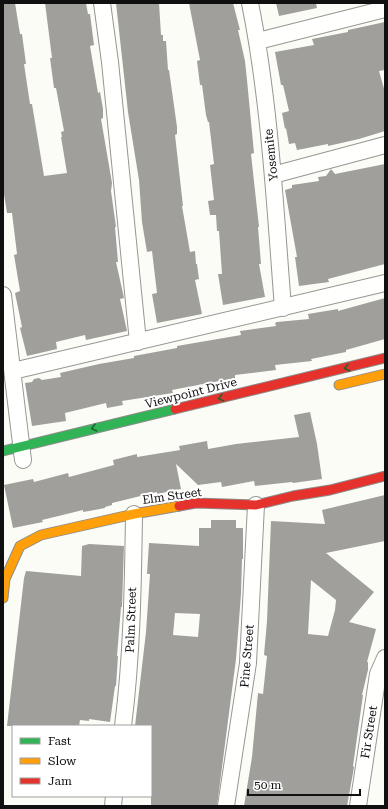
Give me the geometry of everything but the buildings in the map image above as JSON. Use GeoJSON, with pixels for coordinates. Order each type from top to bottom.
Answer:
{"type":"FeatureCollection","features":[{"type":"Feature","properties":{"kind":"street"},"geometry":{"type":"LineString","coordinates":[[102,3],[110,62],[138,342]]}},
{"type":"Feature","properties":{"kind":"street","name":"Yosemite"},"geometry":{"type":"LineString","coordinates":[[250,3],[258,41],[273,175],[283,308]]}},
{"type":"Feature","properties":{"kind":"street"},"geometry":{"type":"LineString","coordinates":[[258,41],[385,9]]}},
{"type":"Feature","properties":{"kind":"street"},"geometry":{"type":"LineString","coordinates":[[273,175],[385,145]]}},
{"type":"Feature","properties":{"kind":"street"},"geometry":{"type":"LineString","coordinates":[[13,371],[385,283]]}},
{"type":"Feature","properties":{"kind":"street"},"geometry":{"type":"LineString","coordinates":[[3,295],[23,457]]}},
{"type":"Feature","properties":{"kind":"street","name":"Viewpoint Drive"},"geometry":{"type":"LineString","coordinates":[[3,450],[23,457],[385,358]]}},
{"type":"Feature","properties":{"kind":"street"},"geometry":{"type":"LineString","coordinates":[[331,387],[385,374]]}},
{"type":"Feature","properties":{"kind":"street","name":"Elm Street"},"geometry":{"type":"LineString","coordinates":[[3,598],[5,579],[20,546],[41,535],[134,514],[196,503],[256,505],[293,496],[330,490],[385,476]]}},
{"type":"Feature","properties":{"kind":"street","name":"Pine Street"},"geometry":{"type":"LineString","coordinates":[[226,806],[248,663],[256,505]]}},
{"type":"Feature","properties":{"kind":"street","name":"Palm Street"},"geometry":{"type":"LineString","coordinates":[[123,725],[127,696],[132,618],[134,514]]}},
{"type":"Feature","properties":{"kind":"street","name":"Fir Street"},"geometry":{"type":"LineString","coordinates":[[358,806],[378,674],[385,658]]}},
{"type":"Feature","properties":{"kind":"traffic: fast"},"geometry":{"type":"LineString","coordinates":[[3,451],[175,409]]}},
{"type":"Feature","properties":{"kind":"traffic: slow"},"geometry":{"type":"LineString","coordinates":[[339,385],[385,374]]}},
{"type":"Feature","properties":{"kind":"traffic: slow"},"geometry":{"type":"LineString","coordinates":[[3,598],[5,579],[20,546],[41,535],[134,514],[179,506]]}},
{"type":"Feature","properties":{"kind":"traffic: jam"},"geometry":{"type":"LineString","coordinates":[[175,409],[385,358]]}},
{"type":"Feature","properties":{"kind":"traffic: jam"},"geometry":{"type":"LineString","coordinates":[[179,506],[196,503],[256,505],[293,496],[330,490],[385,476]]}}]}
